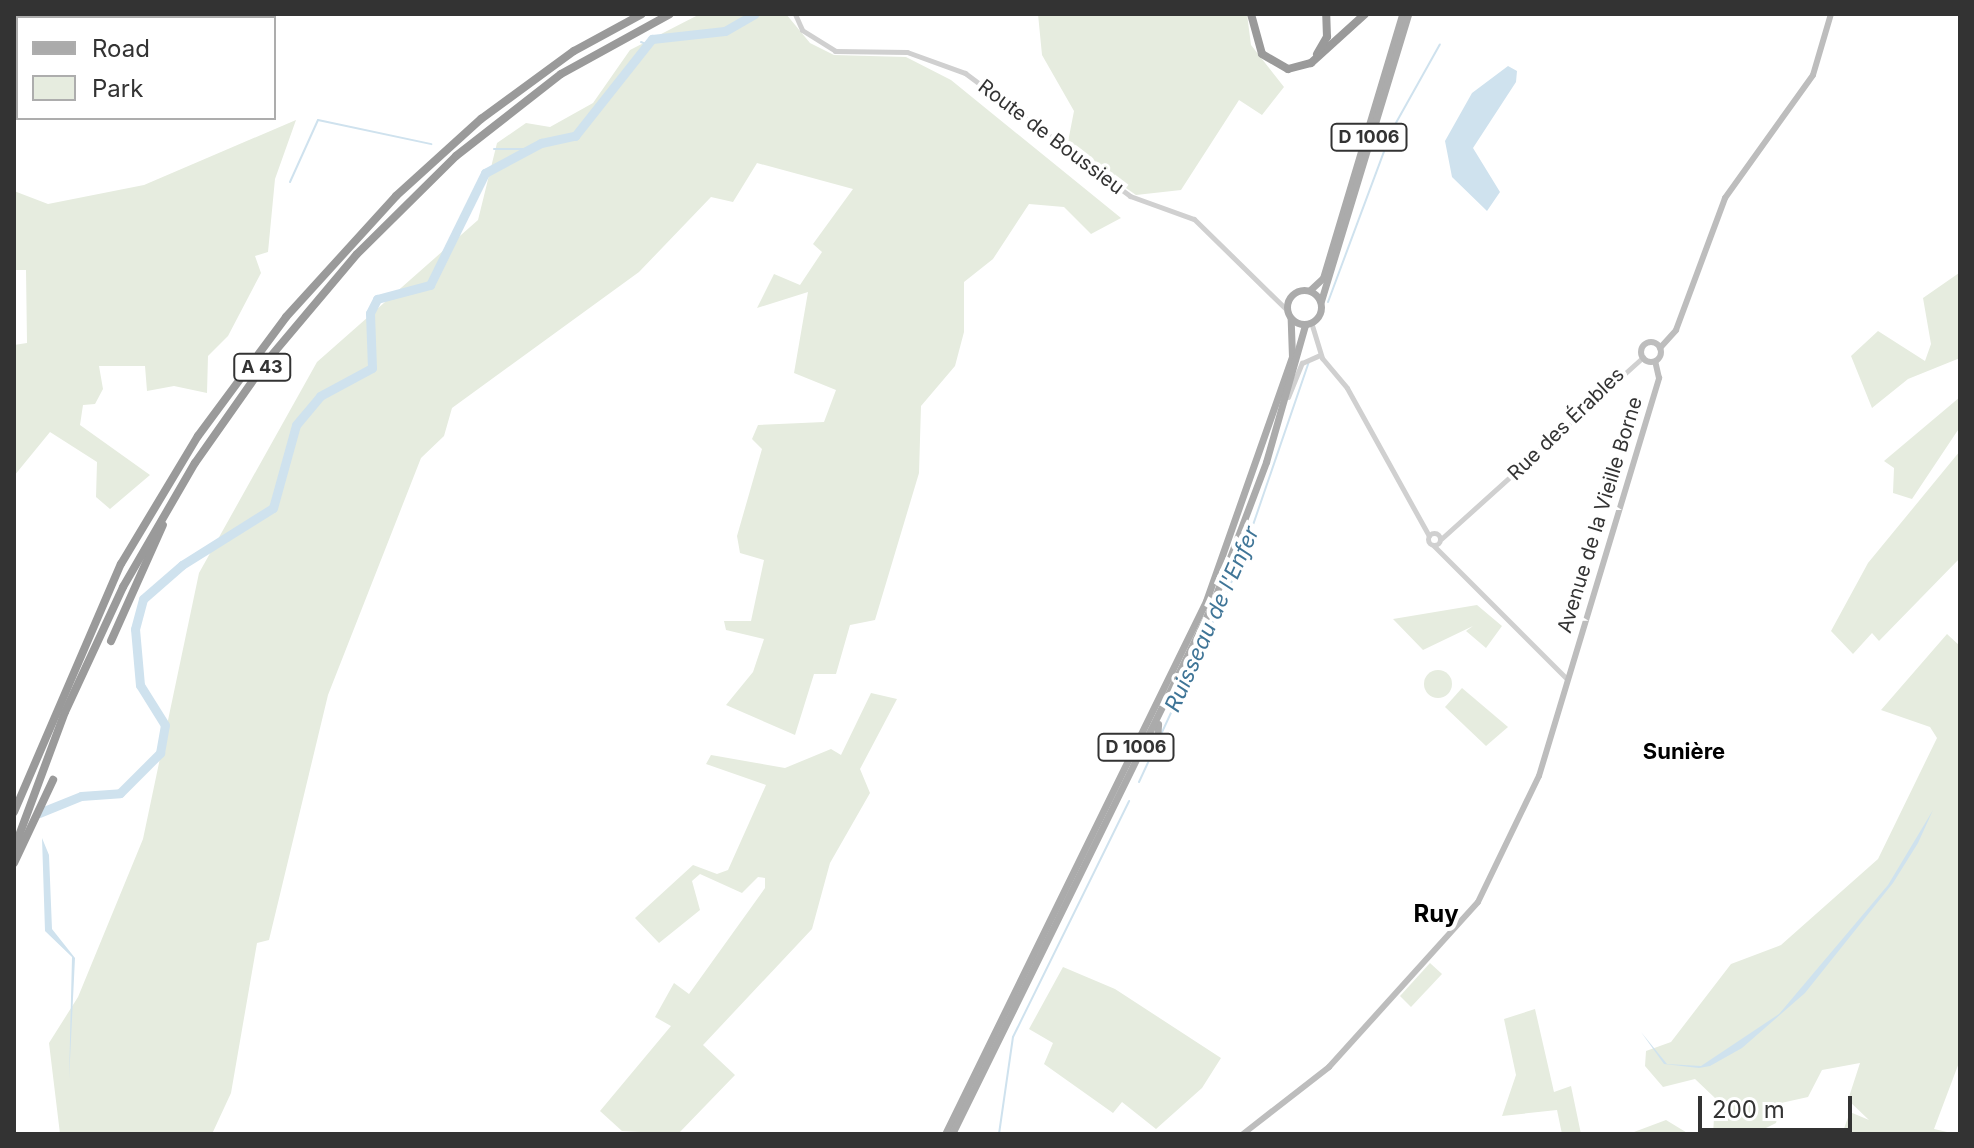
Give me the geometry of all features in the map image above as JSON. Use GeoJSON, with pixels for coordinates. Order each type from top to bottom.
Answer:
{"type":"FeatureCollection","features":[{"type":"Feature","properties":{"kind":"highway","name":"A 43"},"geometry":{"type":"LineString","coordinates":[[14,812],[51,712],[158,499],[302,298],[396,196],[481,119],[554,64],[642,14]]}},
{"type":"Feature","properties":{"kind":"highway","name":"A 43"},"geometry":{"type":"LineString","coordinates":[[14,849],[98,638],[195,463],[294,327],[422,188],[561,74],[670,14]]}},
{"type":"Feature","properties":{"kind":"highway"},"geometry":{"type":"LineString","coordinates":[[1252,14],[1264,52],[1293,65],[1324,46],[1326,14]]}},
{"type":"Feature","properties":{"kind":"highway"},"geometry":{"type":"LineString","coordinates":[[1252,14],[1262,54],[1288,69],[1311,63],[1365,14]]}},
{"type":"Feature","properties":{"kind":"highway"},"geometry":{"type":"LineString","coordinates":[[111,641],[195,463]]}},
{"type":"Feature","properties":{"kind":"highway"},"geometry":{"type":"LineString","coordinates":[[14,796],[51,712]]}},
{"type":"Feature","properties":{"kind":"highway"},"geometry":{"type":"LineString","coordinates":[[14,863],[53,780]]}},
{"type":"Feature","properties":{"kind":"main road","name":"D 1006"},"geometry":{"type":"LineString","coordinates":[[1310,290],[1323,278],[1405,14]]}},
{"type":"Feature","properties":{"kind":"main road","name":"D 1006"},"geometry":{"type":"LineString","coordinates":[[1321,301],[1405,14]]}},
{"type":"Feature","properties":{"kind":"main road","name":"Avenue de la Vieille Borne"},"geometry":{"type":"LineString","coordinates":[[1243,1134],[1329,1067],[1473,910],[1539,776],[1566,678],[1659,378],[1655,361],[1660,348],[1676,330],[1725,198],[1813,75],[1831,14]]}},
{"type":"Feature","properties":{"kind":"main road"},"geometry":{"type":"LineString","coordinates":[[1310,290],[1321,301],[1308,323],[1291,319],[1286,309],[1290,295],[1310,290]]}},
{"type":"Feature","properties":{"kind":"main road","name":"D 1006"},"geometry":{"type":"LineString","coordinates":[[945,1134],[1206,601],[1292,357],[1291,319]]}},
{"type":"Feature","properties":{"kind":"main road","name":"D 1006"},"geometry":{"type":"LineString","coordinates":[[952,1134],[1163,706],[1230,561],[1288,397],[1308,323]]}},
{"type":"Feature","properties":{"kind":"main road","name":"Avenue de la Vieille Borne"},"geometry":{"type":"LineString","coordinates":[[1643,357],[1646,344],[1660,348]]}},
{"type":"Feature","properties":{"kind":"main road"},"geometry":{"type":"LineString","coordinates":[[1643,357],[1655,361]]}},
{"type":"Feature","properties":{"kind":"street","name":"Route de Boussieu"},"geometry":{"type":"LineString","coordinates":[[795,14],[802,30],[835,51],[907,52],[965,73],[1130,196],[1194,219],[1286,309]]}},
{"type":"Feature","properties":{"kind":"street"},"geometry":{"type":"LineString","coordinates":[[1308,323],[1321,355],[1347,388],[1420,523],[1436,538],[1452,562],[1509,628],[1566,678]]}},
{"type":"Feature","properties":{"kind":"street"},"geometry":{"type":"LineString","coordinates":[[1288,397],[1302,363],[1321,355]]}},
{"type":"Feature","properties":{"kind":"street","name":"Rue des Érables"},"geometry":{"type":"LineString","coordinates":[[1436,538],[1455,526],[1643,357]]}},
{"type":"Feature","properties":{"kind":"green space"},"geometry":{"type":"Polygon","coordinates":[[[700,14],[786,14],[810,43],[834,55],[906,57],[951,80],[1121,218],[1091,234],[1064,207],[1029,204],[993,259],[964,282],[964,332],[955,366],[921,406],[919,473],[875,620],[850,625],[836,674],[814,674],[795,735],[726,705],[753,672],[764,639],[726,630],[724,621],[751,621],[764,560],[740,553],[737,536],[762,449],[752,439],[758,425],[824,422],[836,390],[794,373],[808,292],[757,308],[774,274],[800,285],[822,252],[813,244],[853,189],[757,163],[733,202],[711,197],[639,272],[452,408],[444,436],[421,458],[328,695],[269,940],[257,943],[231,1093],[212,1134],[60,1134],[49,1043],[78,997],[143,839],[199,573],[317,362],[478,220],[497,143],[526,123],[550,127],[593,103],[630,50],[700,14]]]}},
{"type":"Feature","properties":{"kind":"green space"},"geometry":{"type":"Polygon","coordinates":[[[1038,14],[1247,14],[1251,45],[1284,87],[1262,115],[1239,100],[1181,190],[1136,195],[1067,147],[1074,111],[1042,55],[1038,14]]]}},
{"type":"Feature","properties":{"kind":"green space"},"geometry":{"type":"Polygon","coordinates":[[[296,120],[275,179],[268,252],[255,256],[261,273],[228,336],[208,356],[207,393],[174,386],[147,391],[145,366],[99,366],[103,389],[95,404],[83,405],[80,425],[150,475],[110,509],[96,497],[97,462],[50,432],[14,476],[14,345],[27,343],[26,270],[14,270],[14,191],[48,204],[144,185],[296,120]]]}},
{"type":"Feature","properties":{"kind":"green space"},"geometry":{"type":"Polygon","coordinates":[[[1959,273],[1960,358],[1908,379],[1872,408],[1851,356],[1878,331],[1925,361],[1931,344],[1923,298],[1959,273]]]}},
{"type":"Feature","properties":{"kind":"green space"},"geometry":{"type":"Polygon","coordinates":[[[1960,397],[1960,427],[1912,499],[1893,493],[1894,468],[1884,461],[1960,397]]]}},
{"type":"Feature","properties":{"kind":"green space"},"geometry":{"type":"Polygon","coordinates":[[[1960,451],[1960,558],[1879,641],[1872,633],[1853,654],[1831,631],[1868,563],[1960,451]]]}},
{"type":"Feature","properties":{"kind":"green space"},"geometry":{"type":"Polygon","coordinates":[[[1477,605],[1502,626],[1486,648],[1466,631],[1473,626],[1423,650],[1393,619],[1477,605]]]}},
{"type":"Feature","properties":{"kind":"green space"},"geometry":{"type":"Polygon","coordinates":[[[1947,634],[1960,646],[1960,1060],[1934,1129],[1956,1134],[1842,1134],[1850,1112],[1869,1120],[1848,1100],[1860,1063],[1822,1070],[1808,1097],[1781,1103],[1776,1123],[1764,1129],[1713,1134],[1714,1118],[1724,1109],[1695,1079],[1663,1087],[1645,1066],[1646,1051],[1671,1042],[1731,964],[1781,945],[1878,859],[1937,738],[1930,727],[1881,710],[1947,634]]]}},
{"type":"Feature","properties":{"kind":"green space"},"geometry":{"type":"Polygon","coordinates":[[[1438,670],[1448,674],[1452,684],[1448,694],[1438,698],[1428,694],[1424,684],[1428,674],[1438,670]]]}},
{"type":"Feature","properties":{"kind":"green space"},"geometry":{"type":"Polygon","coordinates":[[[1462,688],[1508,727],[1486,746],[1445,707],[1462,688]]]}},
{"type":"Feature","properties":{"kind":"green space"},"geometry":{"type":"Polygon","coordinates":[[[871,693],[897,699],[860,769],[870,793],[830,863],[812,929],[703,1045],[735,1075],[678,1134],[622,1131],[600,1111],[671,1026],[655,1017],[674,983],[689,994],[765,888],[765,878],[758,877],[742,893],[700,874],[692,881],[700,910],[659,943],[635,918],[693,865],[717,874],[728,870],[766,785],[706,764],[711,755],[785,768],[831,749],[841,755],[871,693]]]}},
{"type":"Feature","properties":{"kind":"green space"},"geometry":{"type":"Polygon","coordinates":[[[1430,963],[1442,974],[1411,1007],[1400,996],[1430,963]]]}},
{"type":"Feature","properties":{"kind":"green space"},"geometry":{"type":"Polygon","coordinates":[[[1063,967],[1115,989],[1221,1058],[1202,1088],[1156,1129],[1122,1102],[1113,1113],[1044,1064],[1053,1043],[1029,1029],[1063,967]]]}},
{"type":"Feature","properties":{"kind":"green space"},"geometry":{"type":"Polygon","coordinates":[[[1535,1009],[1554,1092],[1571,1086],[1581,1134],[1562,1134],[1557,1110],[1502,1116],[1516,1075],[1504,1019],[1535,1009]]]}},
{"type":"Feature","properties":{"kind":"green space"},"geometry":{"type":"Polygon","coordinates":[[[1666,1120],[1689,1134],[1617,1134],[1634,1132],[1666,1120]]]}},
{"type":"Feature","properties":{"kind":"water"},"geometry":{"type":"Polygon","coordinates":[[[1508,66],[1517,71],[1516,82],[1473,148],[1500,192],[1487,211],[1452,177],[1445,141],[1472,93],[1508,66]]]}},
{"type":"Feature","properties":{"kind":"water"},"geometry":{"type":"Polygon","coordinates":[[[1933,810],[1918,843],[1893,883],[1805,993],[1742,1048],[1710,1066],[1699,1068],[1664,1064],[1641,1032],[1667,1064],[1701,1066],[1779,1014],[1888,885],[1933,810]]]}},
{"type":"Feature","properties":{"kind":"water"},"geometry":{"type":"Polygon","coordinates":[[[42,838],[49,855],[52,929],[75,958],[69,1080],[72,957],[45,931],[42,838]]]}},
{"type":"Feature","properties":{"kind":"waterway"},"geometry":{"type":"LineString","coordinates":[[39,813],[81,796],[120,793],[160,753],[165,725],[140,685],[135,629],[143,599],[182,565],[273,508],[296,425],[320,396],[372,368],[370,313],[377,299],[430,285],[485,173],[541,143],[575,136],[652,39],[725,31],[754,14]]}},
{"type":"Feature","properties":{"kind":"waterway"},"geometry":{"type":"LineString","coordinates":[[641,42],[651,46]]}},
{"type":"Feature","properties":{"kind":"waterway","name":"Ruisseau de l'Enfer"},"geometry":{"type":"LineString","coordinates":[[1328,302],[1392,130],[1440,44]]}},
{"type":"Feature","properties":{"kind":"waterway"},"geometry":{"type":"LineString","coordinates":[[290,182],[318,120],[431,144]]}},
{"type":"Feature","properties":{"kind":"waterway"},"geometry":{"type":"LineString","coordinates":[[494,149],[531,149]]}},
{"type":"Feature","properties":{"kind":"waterway","name":"Ruisseau de l'Enfer"},"geometry":{"type":"LineString","coordinates":[[1139,782],[1240,563],[1309,362]]}},
{"type":"Feature","properties":{"kind":"waterway","name":"Ruisseau de l'Enfer"},"geometry":{"type":"LineString","coordinates":[[999,1134],[1013,1037],[1129,801]]}},
{"type":"Feature","properties":{"kind":"district","name":"Sunière"},"geometry":{"type":"Point","coordinates":[1684,752]}},
{"type":"Feature","properties":{"kind":"district","name":"Ruy"},"geometry":{"type":"Point","coordinates":[1436,914]}}]}
